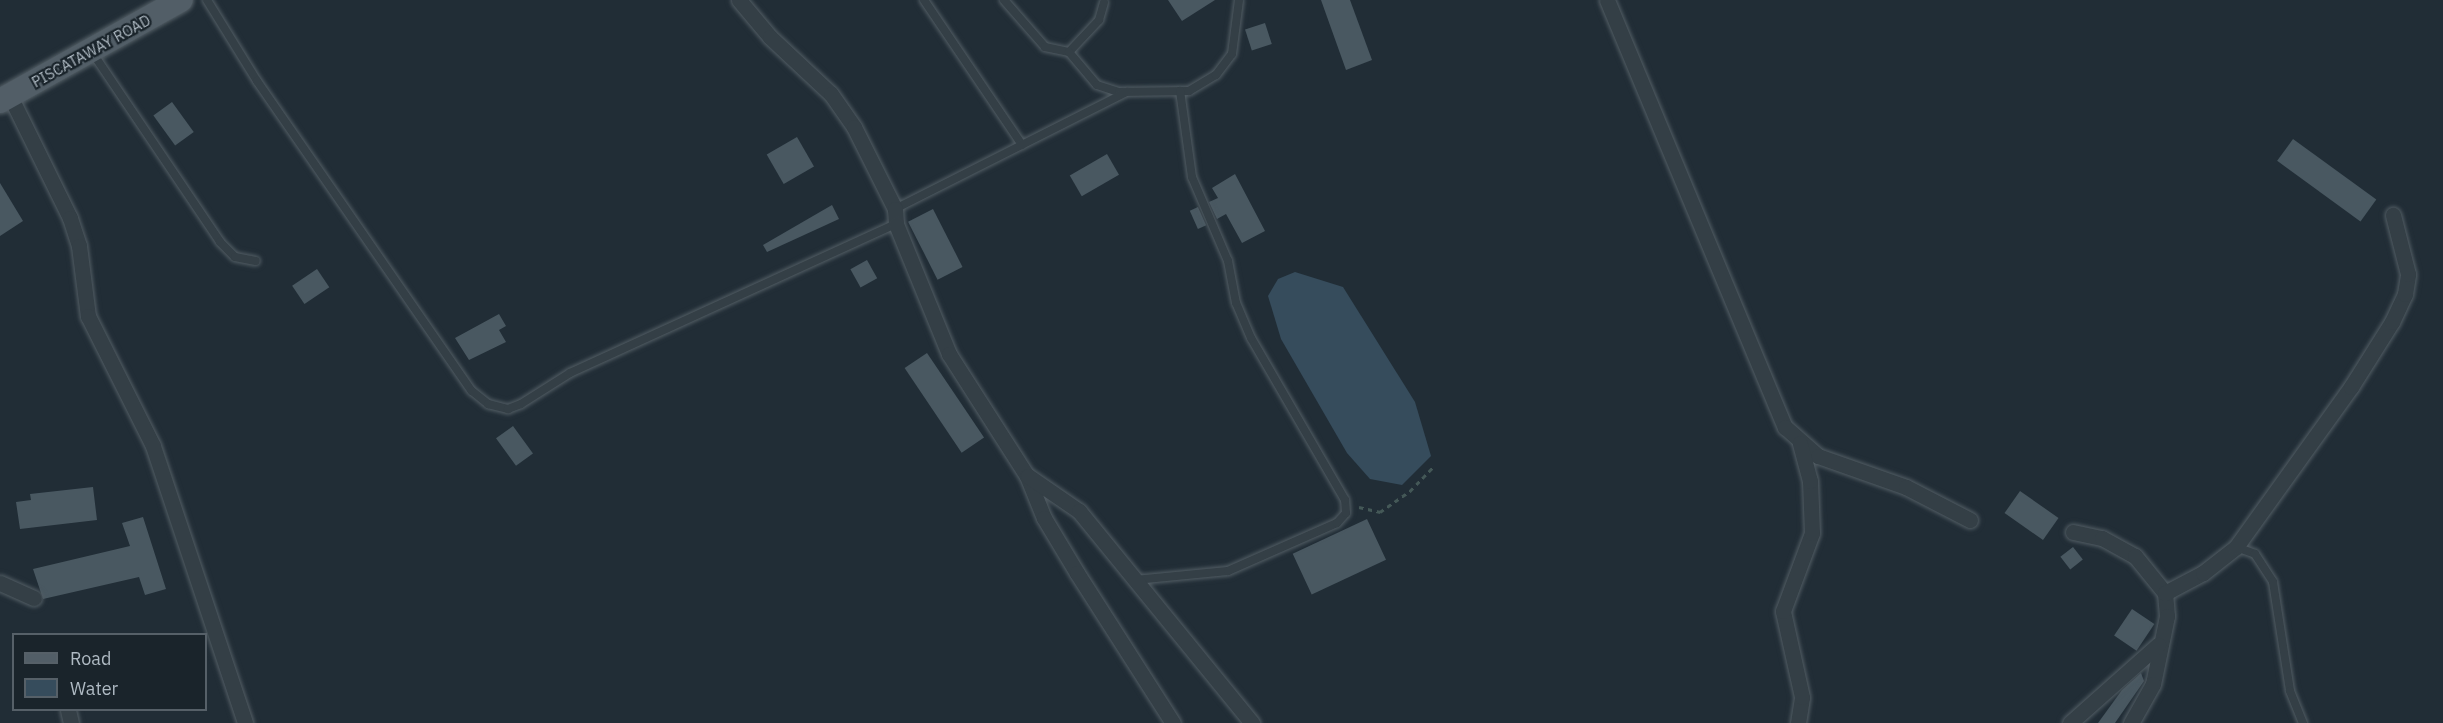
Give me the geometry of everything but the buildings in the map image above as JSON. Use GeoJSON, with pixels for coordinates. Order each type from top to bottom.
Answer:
{"type":"FeatureCollection","features":[{"type":"Feature","properties":{"kind":"main road","name":"PISCATAWAY ROAD"},"geometry":{"type":"LineString","coordinates":[[5,99],[181,0]]}},
{"type":"Feature","properties":{"kind":"street"},"geometry":{"type":"LineString","coordinates":[[739,0],[770,37],[837,102],[896,216],[950,354],[1027,476],[1044,518],[1077,573],[1173,723]]}},
{"type":"Feature","properties":{"kind":"street"},"geometry":{"type":"LineString","coordinates":[[1607,0],[1780,417],[1800,443],[1818,456],[1906,487],[1970,520]]}},
{"type":"Feature","properties":{"kind":"street"},"geometry":{"type":"LineString","coordinates":[[5,99],[70,218],[80,246],[88,316],[153,446],[244,723]]}},
{"type":"Feature","properties":{"kind":"street"},"geometry":{"type":"LineString","coordinates":[[2165,593],[2203,573],[2236,547],[2351,387],[2392,322],[2405,294],[2408,274],[2393,215]]}},
{"type":"Feature","properties":{"kind":"street"},"geometry":{"type":"LineString","coordinates":[[1798,723],[1803,697],[1783,611],[1812,533],[1810,481],[1800,443]]}},
{"type":"Feature","properties":{"kind":"street"},"geometry":{"type":"LineString","coordinates":[[1027,476],[1079,511],[1252,723]]}},
{"type":"Feature","properties":{"kind":"street"},"geometry":{"type":"LineString","coordinates":[[2073,532],[2103,538],[2135,556],[2165,593],[2167,616],[2158,645],[2152,684],[2131,723]]}},
{"type":"Feature","properties":{"kind":"street"},"geometry":{"type":"LineString","coordinates":[[0,584],[34,598]]}},
{"type":"Feature","properties":{"kind":"street"},"geometry":{"type":"LineString","coordinates":[[2080,720],[2158,645]]}},
{"type":"Feature","properties":{"kind":"lane"},"geometry":{"type":"LineString","coordinates":[[207,0],[257,81],[461,375],[488,404],[508,409],[521,404],[570,373],[896,216],[1022,145],[1127,92]]}},
{"type":"Feature","properties":{"kind":"lane"},"geometry":{"type":"LineString","coordinates":[[924,0],[1022,145]]}},
{"type":"Feature","properties":{"kind":"lane"},"geometry":{"type":"LineString","coordinates":[[1004,0],[1045,47],[1069,52],[1097,84],[1127,92],[1189,91],[1216,75],[1232,54],[1239,0]]}},
{"type":"Feature","properties":{"kind":"lane"},"geometry":{"type":"LineString","coordinates":[[1069,52],[1099,20],[1104,1]]}},
{"type":"Feature","properties":{"kind":"lane"},"geometry":{"type":"LineString","coordinates":[[92,51],[220,242],[235,257],[256,261]]}},
{"type":"Feature","properties":{"kind":"lane"},"geometry":{"type":"LineString","coordinates":[[1135,580],[1228,571],[1337,523],[1346,513],[1345,500],[1251,338],[1236,303],[1228,261],[1192,177],[1180,91]]}},
{"type":"Feature","properties":{"kind":"lane"},"geometry":{"type":"LineString","coordinates":[[2236,547],[2255,554],[2273,582],[2290,691],[2303,723]]}},
{"type":"Feature","properties":{"kind":"path"},"geometry":{"type":"LineString","coordinates":[[1346,513],[1362,505],[1380,512],[1410,490],[1434,467]]}},
{"type":"Feature","properties":{"kind":"water"},"geometry":{"type":"Polygon","coordinates":[[[1295,272],[1343,287],[1415,402],[1431,456],[1402,485],[1370,479],[1347,453],[1281,339],[1268,296],[1278,279],[1295,272]]]}}]}
